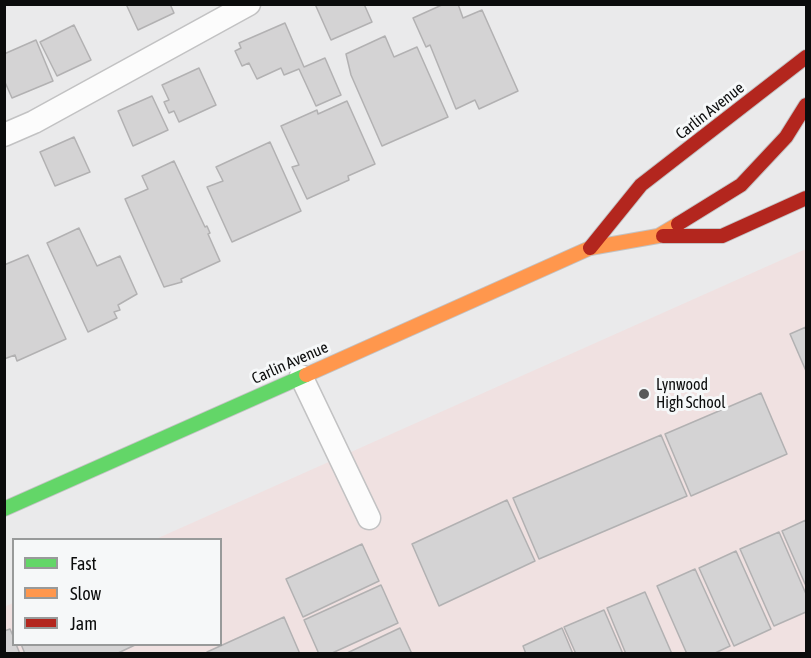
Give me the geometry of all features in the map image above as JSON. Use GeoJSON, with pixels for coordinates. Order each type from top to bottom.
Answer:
{"type":"FeatureCollection","features":[{"type":"Feature","properties":{"kind":"street","name":"Carlin Avenue"},"geometry":{"type":"LineString","coordinates":[[590,248],[641,186],[807,57]]}},
{"type":"Feature","properties":{"kind":"street","name":"Carlin Avenue"},"geometry":{"type":"LineString","coordinates":[[4,509],[590,248],[658,236],[695,216],[741,184],[786,136],[807,105]]}},
{"type":"Feature","properties":{"kind":"street"},"geometry":{"type":"LineString","coordinates":[[658,236],[722,236],[807,198]]}},
{"type":"Feature","properties":{"kind":"lane"},"geometry":{"type":"LineString","coordinates":[[4,135],[33,122],[249,4]]}},
{"type":"Feature","properties":{"kind":"lane"},"geometry":{"type":"LineString","coordinates":[[301,376],[369,518]]}},
{"type":"Feature","properties":{"kind":"shaded area","name":"Lynwood High School"},"geometry":{"type":"Polygon","coordinates":[[[806,249],[806,653],[5,653],[4,607],[12,603],[12,646],[222,646],[222,538],[158,538],[806,249]]]}},
{"type":"Feature","properties":{"kind":"building"},"geometry":{"type":"Polygon","coordinates":[[[126,4],[170,4],[174,13],[138,30],[126,4]]]}},
{"type":"Feature","properties":{"kind":"building"},"geometry":{"type":"Polygon","coordinates":[[[315,4],[364,4],[372,22],[331,40],[315,4]]]}},
{"type":"Feature","properties":{"kind":"building"},"geometry":{"type":"Polygon","coordinates":[[[444,4],[458,4],[463,18],[482,10],[518,91],[479,109],[475,100],[456,109],[430,45],[426,47],[413,18],[444,4]]]}},
{"type":"Feature","properties":{"kind":"building"},"geometry":{"type":"Polygon","coordinates":[[[285,23],[304,67],[325,58],[341,95],[316,106],[299,69],[284,75],[281,68],[257,79],[249,63],[242,66],[235,51],[241,48],[239,43],[285,23]]]}},
{"type":"Feature","properties":{"kind":"building"},"geometry":{"type":"Polygon","coordinates":[[[74,25],[91,60],[57,76],[40,42],[74,25]]]}},
{"type":"Feature","properties":{"kind":"building"},"geometry":{"type":"Polygon","coordinates":[[[385,36],[394,57],[417,47],[448,117],[382,146],[351,75],[346,54],[385,36]]]}},
{"type":"Feature","properties":{"kind":"building"},"geometry":{"type":"Polygon","coordinates":[[[36,40],[53,81],[12,98],[4,80],[4,54],[36,40]]]}},
{"type":"Feature","properties":{"kind":"building"},"geometry":{"type":"Polygon","coordinates":[[[199,68],[216,105],[179,122],[174,111],[169,113],[164,102],[169,100],[162,85],[199,68]]]}},
{"type":"Feature","properties":{"kind":"building"},"geometry":{"type":"Polygon","coordinates":[[[152,96],[168,130],[133,146],[118,111],[152,96]]]}},
{"type":"Feature","properties":{"kind":"building"},"geometry":{"type":"Polygon","coordinates":[[[347,101],[375,164],[348,176],[349,180],[307,199],[292,167],[299,165],[281,126],[317,110],[318,114],[347,101]]]}},
{"type":"Feature","properties":{"kind":"building"},"geometry":{"type":"Polygon","coordinates":[[[74,137],[90,172],[55,186],[40,152],[74,137]]]}},
{"type":"Feature","properties":{"kind":"building"},"geometry":{"type":"Polygon","coordinates":[[[270,142],[301,211],[232,242],[207,187],[223,181],[216,167],[270,142]]]}},
{"type":"Feature","properties":{"kind":"building"},"geometry":{"type":"Polygon","coordinates":[[[174,161],[205,227],[207,226],[210,233],[208,234],[220,261],[181,279],[182,282],[164,287],[125,199],[148,189],[142,176],[174,161]]]}},
{"type":"Feature","properties":{"kind":"building"},"geometry":{"type":"Polygon","coordinates":[[[79,228],[97,266],[120,256],[137,294],[118,305],[120,310],[114,312],[117,318],[88,332],[47,243],[79,228]]]}},
{"type":"Feature","properties":{"kind":"building"},"geometry":{"type":"Polygon","coordinates":[[[28,255],[66,339],[17,361],[15,355],[4,359],[4,265],[28,255]]]}},
{"type":"Feature","properties":{"kind":"building"},"geometry":{"type":"Polygon","coordinates":[[[806,327],[806,371],[790,334],[806,327]]]}},
{"type":"Feature","properties":{"kind":"building"},"geometry":{"type":"Polygon","coordinates":[[[761,393],[787,454],[691,496],[665,434],[761,393]]]}},
{"type":"Feature","properties":{"kind":"building"},"geometry":{"type":"Polygon","coordinates":[[[661,435],[687,496],[539,559],[513,498],[661,435]]]}},
{"type":"Feature","properties":{"kind":"building"},"geometry":{"type":"Polygon","coordinates":[[[507,500],[535,561],[439,606],[412,544],[507,500]]]}},
{"type":"Feature","properties":{"kind":"building"},"geometry":{"type":"Polygon","coordinates":[[[806,520],[806,586],[782,531],[806,520]]]}},
{"type":"Feature","properties":{"kind":"building"},"geometry":{"type":"Polygon","coordinates":[[[779,532],[806,594],[806,612],[774,626],[740,549],[779,532]]]}},
{"type":"Feature","properties":{"kind":"building"},"geometry":{"type":"Polygon","coordinates":[[[362,544],[379,581],[303,617],[286,579],[362,544]]]}},
{"type":"Feature","properties":{"kind":"building"},"geometry":{"type":"Polygon","coordinates":[[[736,551],[771,629],[734,646],[699,568],[736,551]]]}},
{"type":"Feature","properties":{"kind":"building"},"geometry":{"type":"Polygon","coordinates":[[[695,569],[730,646],[713,654],[687,654],[657,586],[695,569]]]}},
{"type":"Feature","properties":{"kind":"building"},"geometry":{"type":"Polygon","coordinates":[[[381,585],[398,623],[330,654],[319,654],[304,620],[381,585]]]}},
{"type":"Feature","properties":{"kind":"building"},"geometry":{"type":"Polygon","coordinates":[[[645,592],[672,654],[626,654],[607,608],[645,592]]]}},
{"type":"Feature","properties":{"kind":"building"},"geometry":{"type":"Polygon","coordinates":[[[604,610],[623,654],[576,654],[564,627],[604,610]]]}},
{"type":"Feature","properties":{"kind":"building"},"geometry":{"type":"Polygon","coordinates":[[[284,617],[300,654],[208,654],[207,652],[284,617]]]}},
{"type":"Feature","properties":{"kind":"building"},"geometry":{"type":"Polygon","coordinates":[[[400,628],[412,654],[345,654],[400,628]]]}},
{"type":"Feature","properties":{"kind":"building"},"geometry":{"type":"Polygon","coordinates":[[[562,628],[573,654],[526,654],[523,646],[562,628]]]}},
{"type":"Feature","properties":{"kind":"building"},"geometry":{"type":"Polygon","coordinates":[[[10,629],[12,646],[17,646],[20,654],[4,654],[4,631],[10,629]]]}},
{"type":"Feature","properties":{"kind":"building"},"geometry":{"type":"Polygon","coordinates":[[[22,646],[133,646],[116,654],[25,654],[22,646]]]}},
{"type":"Feature","properties":{"kind":"traffic: fast"},"geometry":{"type":"LineString","coordinates":[[4,509],[306,375]]}},
{"type":"Feature","properties":{"kind":"traffic: slow"},"geometry":{"type":"LineString","coordinates":[[306,375],[590,248],[658,236],[678,224]]}},
{"type":"Feature","properties":{"kind":"traffic: jam"},"geometry":{"type":"LineString","coordinates":[[590,248],[641,185],[806,57]]}},
{"type":"Feature","properties":{"kind":"traffic: jam"},"geometry":{"type":"LineString","coordinates":[[678,224],[741,185],[786,137],[806,105]]}},
{"type":"Feature","properties":{"kind":"traffic: jam"},"geometry":{"type":"LineString","coordinates":[[663,236],[722,236],[806,198]]}},
{"type":"Feature","properties":{"kind":"place","name":"Lynwood High School"},"geometry":{"type":"Point","coordinates":[644,394]}}]}
